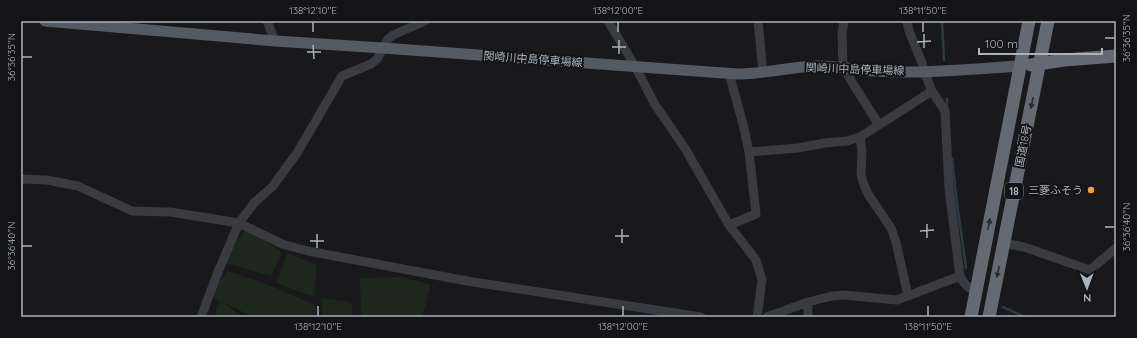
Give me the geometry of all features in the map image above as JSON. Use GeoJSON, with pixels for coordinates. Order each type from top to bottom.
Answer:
{"type":"FeatureCollection","features":[{"type":"Feature","properties":{"kind":"highway","name":"国道18号"},"geometry":{"type":"LineString","coordinates":[[971,317],[1029,21]]}},
{"type":"Feature","properties":{"kind":"highway","name":"国道18号"},"geometry":{"type":"LineString","coordinates":[[989,317],[1048,21]]}},
{"type":"Feature","properties":{"kind":"highway"},"geometry":{"type":"LineString","coordinates":[[1020,66],[1039,65],[1064,60],[1116,56]]}},
{"type":"Feature","properties":{"kind":"main road","name":"関崎川中島停車場線"},"geometry":{"type":"LineString","coordinates":[[45,21],[275,41],[729,73],[755,74],[816,66],[843,67],[873,71],[924,71],[1020,66]]}},
{"type":"Feature","properties":{"kind":"street"},"geometry":{"type":"LineString","coordinates":[[267,21],[275,41]]}},
{"type":"Feature","properties":{"kind":"street"},"geometry":{"type":"LineString","coordinates":[[201,317],[218,272],[240,223],[254,203],[273,186],[297,153],[342,76],[371,64],[377,59],[393,35],[425,21]]}},
{"type":"Feature","properties":{"kind":"street"},"geometry":{"type":"LineString","coordinates":[[608,21],[635,66],[654,103],[686,150],[728,225],[756,260],[762,280],[757,317]]}},
{"type":"Feature","properties":{"kind":"street"},"geometry":{"type":"LineString","coordinates":[[758,21],[763,72]]}},
{"type":"Feature","properties":{"kind":"street"},"geometry":{"type":"LineString","coordinates":[[844,21],[842,33],[843,67],[879,125]]}},
{"type":"Feature","properties":{"kind":"street"},"geometry":{"type":"LineString","coordinates":[[907,21],[909,31],[932,91],[944,110],[949,188],[960,276],[963,282],[970,289],[976,291]]}},
{"type":"Feature","properties":{"kind":"street"},"geometry":{"type":"LineString","coordinates":[[728,225],[756,214],[749,152],[729,73]]}},
{"type":"Feature","properties":{"kind":"street"},"geometry":{"type":"LineString","coordinates":[[749,152],[798,148],[846,141],[860,136],[879,125],[932,91]]}},
{"type":"Feature","properties":{"kind":"street"},"geometry":{"type":"LineString","coordinates":[[860,136],[862,150],[861,174],[863,182],[868,194],[891,228],[896,242],[908,296]]}},
{"type":"Feature","properties":{"kind":"street"},"geometry":{"type":"LineString","coordinates":[[21,179],[47,180],[78,186],[132,211],[170,212],[240,223],[282,244],[308,252],[467,281],[701,317]]}},
{"type":"Feature","properties":{"kind":"street"},"geometry":{"type":"LineString","coordinates":[[1004,243],[1024,247],[1090,270],[1116,248]]}},
{"type":"Feature","properties":{"kind":"street"},"geometry":{"type":"LineString","coordinates":[[767,317],[808,302],[832,296],[843,295],[897,300],[960,276]]}},
{"type":"Feature","properties":{"kind":"street"},"geometry":{"type":"LineString","coordinates":[[808,302],[808,317]]}},
{"type":"Feature","properties":{"kind":"shaded area"},"geometry":{"type":"Polygon","coordinates":[[[247,227],[282,253],[271,276],[223,262],[247,227]]]}},
{"type":"Feature","properties":{"kind":"shaded area"},"geometry":{"type":"Polygon","coordinates":[[[287,253],[317,265],[314,297],[277,283],[287,253]]]}},
{"type":"Feature","properties":{"kind":"shaded area"},"geometry":{"type":"Polygon","coordinates":[[[228,271],[274,287],[316,306],[316,317],[253,317],[223,302],[242,317],[214,317],[220,301],[209,295],[228,271]]]}},
{"type":"Feature","properties":{"kind":"shaded area"},"geometry":{"type":"Polygon","coordinates":[[[403,277],[431,285],[422,317],[361,317],[360,278],[403,277]]]}},
{"type":"Feature","properties":{"kind":"shaded area"},"geometry":{"type":"Polygon","coordinates":[[[322,298],[351,302],[353,317],[323,317],[322,298]]]}},
{"type":"Feature","properties":{"kind":"waterway"},"geometry":{"type":"LineString","coordinates":[[942,21],[944,60]]}},
{"type":"Feature","properties":{"kind":"waterway"},"geometry":{"type":"LineString","coordinates":[[947,99],[947,109]]}},
{"type":"Feature","properties":{"kind":"waterway"},"geometry":{"type":"LineString","coordinates":[[952,158],[966,268]]}},
{"type":"Feature","properties":{"kind":"waterway"},"geometry":{"type":"LineString","coordinates":[[1003,307],[1025,317]]}},
{"type":"Feature","properties":{"kind":"place","name":"三菱ふそう"},"geometry":{"type":"Point","coordinates":[1091,190]}}]}
